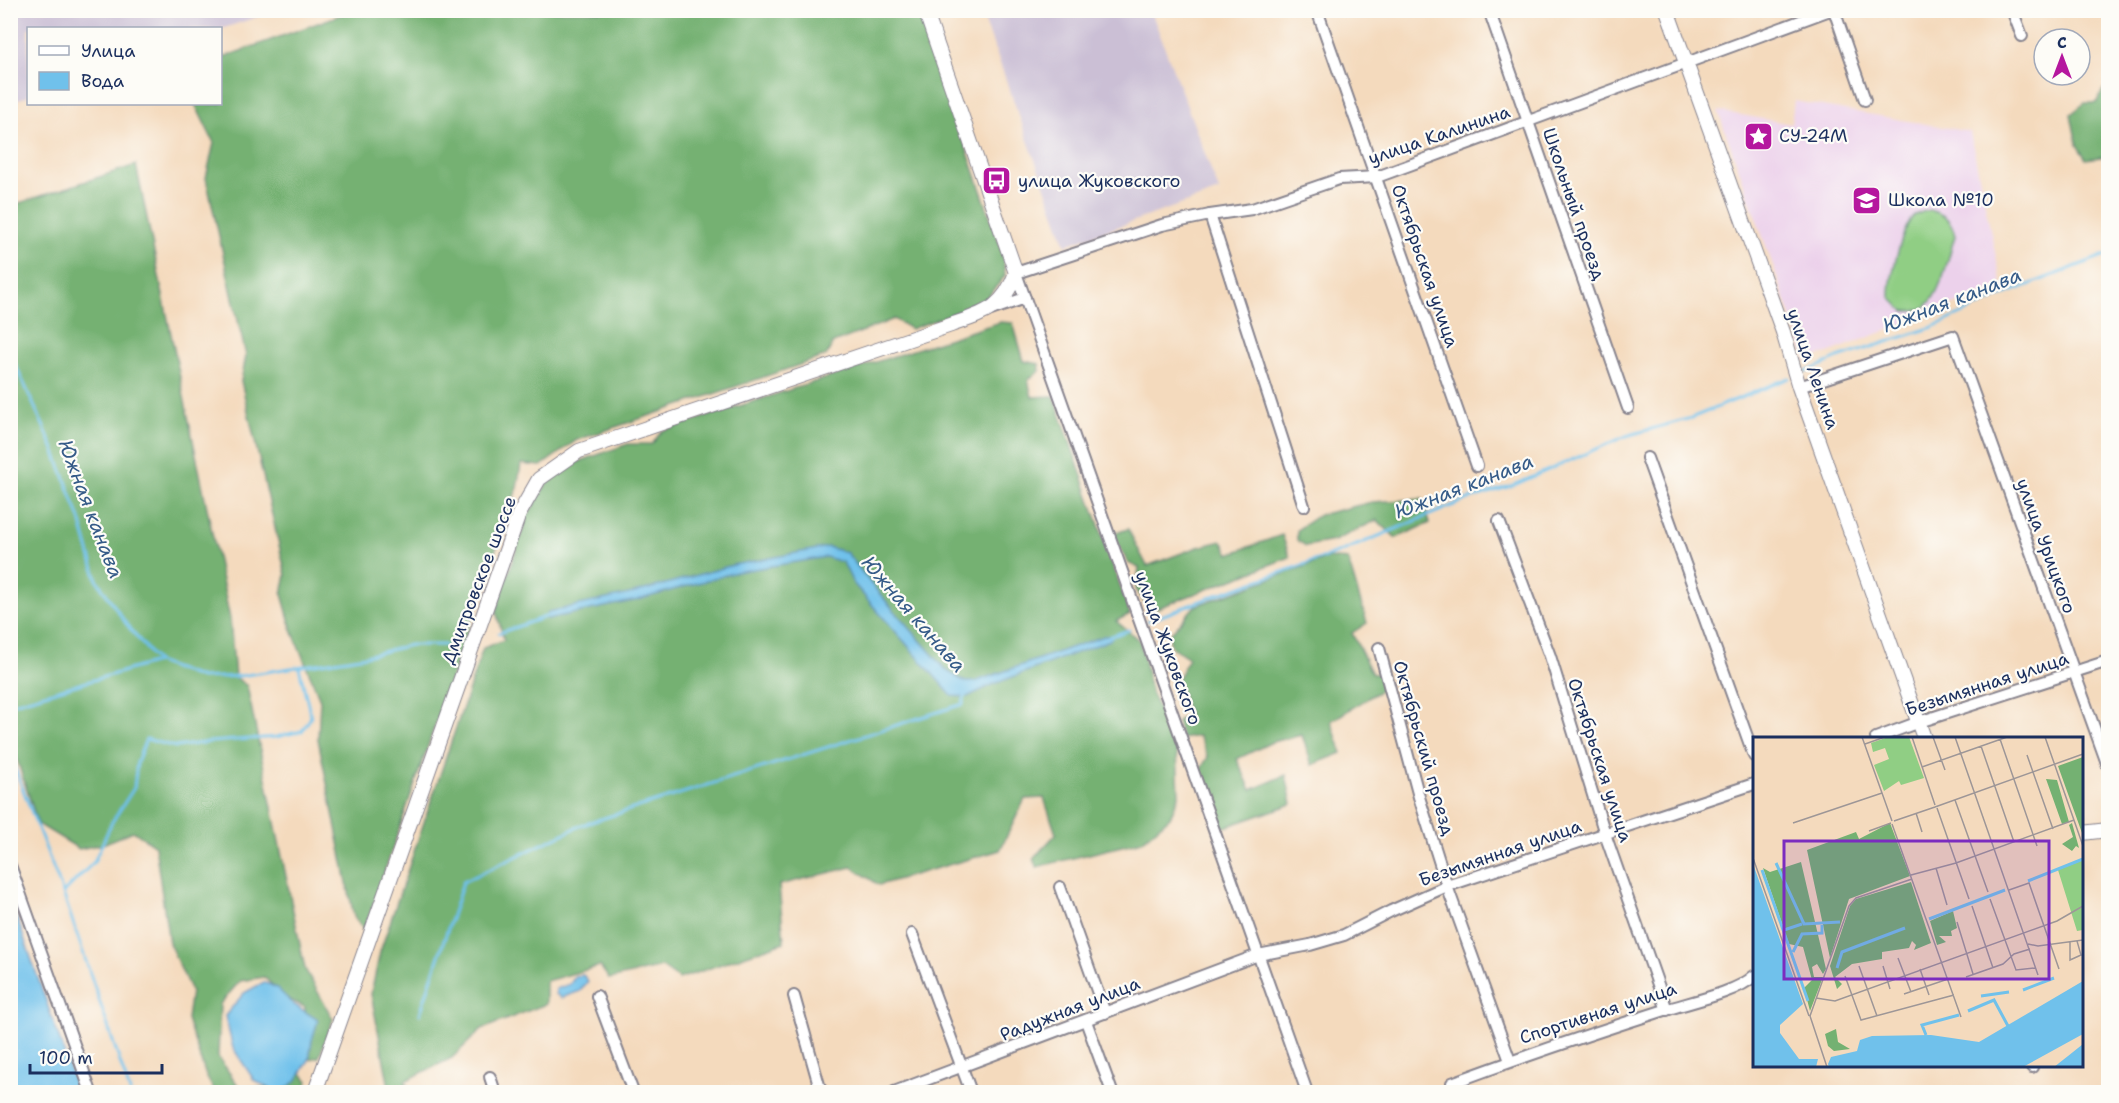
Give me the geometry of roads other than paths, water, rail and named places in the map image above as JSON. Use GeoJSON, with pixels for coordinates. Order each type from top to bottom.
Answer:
{"type":"FeatureCollection","features":[{"type":"Feature","properties":{"kind":"street","name":"улица Жуковского"},"geometry":{"type":"LineString","coordinates":[[925,10],[1307,1092]]}},
{"type":"Feature","properties":{"kind":"street","name":"Октябрьская улица"},"geometry":{"type":"LineString","coordinates":[[1317,10],[1477,466]]}},
{"type":"Feature","properties":{"kind":"street","name":"Школьный проезд"},"geometry":{"type":"LineString","coordinates":[[1489,10],[1628,408]]}},
{"type":"Feature","properties":{"kind":"street","name":"улица Ленина"},"geometry":{"type":"LineString","coordinates":[[1667,10],[1783,332],[1799,387],[1924,737]]}},
{"type":"Feature","properties":{"kind":"street","name":"улица Калинина"},"geometry":{"type":"LineString","coordinates":[[1016,273],[1162,225],[1210,214],[1251,209],[1339,179],[1377,177],[1830,10]]}},
{"type":"Feature","properties":{"kind":"street"},"geometry":{"type":"LineString","coordinates":[[1834,10],[1865,100]]}},
{"type":"Feature","properties":{"kind":"street"},"geometry":{"type":"LineString","coordinates":[[2012,10],[2022,36]]}},
{"type":"Feature","properties":{"kind":"street"},"geometry":{"type":"LineString","coordinates":[[1210,214],[1304,506]]}},
{"type":"Feature","properties":{"kind":"street"},"geometry":{"type":"LineString","coordinates":[[990,311],[1008,292],[1016,273]]}},
{"type":"Feature","properties":{"kind":"street"},"geometry":{"type":"LineString","coordinates":[[990,311],[1025,298]]}},
{"type":"Feature","properties":{"kind":"street","name":"Дмитровское шоссе"},"geometry":{"type":"LineString","coordinates":[[315,1092],[519,514],[539,479],[579,451],[990,311]]}},
{"type":"Feature","properties":{"kind":"street","name":"улица Урицкого"},"geometry":{"type":"LineString","coordinates":[[1799,387],[1953,336],[2109,766]]}},
{"type":"Feature","properties":{"kind":"street"},"geometry":{"type":"LineString","coordinates":[[1647,458],[1753,750]]}},
{"type":"Feature","properties":{"kind":"street","name":"Октябрьская улица"},"geometry":{"type":"LineString","coordinates":[[1499,521],[1550,656],[1605,834],[1666,1010]]}},
{"type":"Feature","properties":{"kind":"street","name":"Октябрьский проезд"},"geometry":{"type":"LineString","coordinates":[[1379,648],[1419,797],[1447,886],[1510,1061]]}},
{"type":"Feature","properties":{"kind":"street","name":"Безымянная улица"},"geometry":{"type":"LineString","coordinates":[[1879,737],[2109,661]]}},
{"type":"Feature","properties":{"kind":"street","name":"Безымянная улица"},"geometry":{"type":"LineString","coordinates":[[1258,955],[1310,945],[1344,935],[1447,886],[1753,785]]}},
{"type":"Feature","properties":{"kind":"street"},"geometry":{"type":"LineString","coordinates":[[2083,833],[2109,830]]}},
{"type":"Feature","properties":{"kind":"street"},"geometry":{"type":"LineString","coordinates":[[10,865],[90,1092]]}},
{"type":"Feature","properties":{"kind":"street"},"geometry":{"type":"LineString","coordinates":[[1060,887],[1105,1013]]}},
{"type":"Feature","properties":{"kind":"street"},"geometry":{"type":"LineString","coordinates":[[912,934],[971,1092]]}},
{"type":"Feature","properties":{"kind":"street","name":"Радужная улица"},"geometry":{"type":"LineString","coordinates":[[894,1092],[1258,955]]}},
{"type":"Feature","properties":{"kind":"street","name":"Спортивная улица"},"geometry":{"type":"LineString","coordinates":[[1452,1083],[1510,1061],[1747,983],[1753,978]]}},
{"type":"Feature","properties":{"kind":"street"},"geometry":{"type":"LineString","coordinates":[[597,996],[633,1092]]}},
{"type":"Feature","properties":{"kind":"street"},"geometry":{"type":"LineString","coordinates":[[794,996],[821,1092]]}},
{"type":"Feature","properties":{"kind":"street"},"geometry":{"type":"LineString","coordinates":[[1086,1021],[1112,1092]]}},
{"type":"Feature","properties":{"kind":"street"},"geometry":{"type":"LineString","coordinates":[[490,1077],[495,1092]]}},
{"type":"Feature","properties":{"kind":"water"},"geometry":{"type":"Polygon","coordinates":[[[828,547],[847,553],[947,671],[965,682],[974,682],[1104,636],[1112,636],[1110,640],[994,684],[967,697],[952,696],[853,583],[843,562],[826,557],[736,572],[638,600],[547,619],[548,612],[634,593],[733,565],[828,547]]]}},
{"type":"Feature","properties":{"kind":"water"},"geometry":{"type":"Polygon","coordinates":[[[11,901],[78,1092],[11,1092],[11,901]]]}},
{"type":"Feature","properties":{"kind":"water"},"geometry":{"type":"Polygon","coordinates":[[[583,975],[588,981],[580,991],[561,998],[556,994],[556,989],[570,984],[575,977],[583,975]]]}},
{"type":"Feature","properties":{"kind":"water"},"geometry":{"type":"Polygon","coordinates":[[[264,982],[277,988],[293,1004],[318,1020],[309,1060],[296,1081],[281,1092],[276,1092],[254,1080],[233,1048],[225,1016],[244,993],[264,982]]]}},
{"type":"Feature","properties":{"kind":"waterway","name":"Южная канава"},"geometry":{"type":"LineString","coordinates":[[1806,372],[1838,358],[1933,327],[2013,291],[2108,254]]}},
{"type":"Feature","properties":{"kind":"waterway","name":"Южная канава"},"geometry":{"type":"LineString","coordinates":[[10,353],[53,447],[80,519],[97,580],[125,622],[157,662],[201,678],[240,676],[366,656],[410,645],[445,645]]}},
{"type":"Feature","properties":{"kind":"waterway","name":"Южная канава"},"geometry":{"type":"LineString","coordinates":[[1148,621],[1340,552],[1466,500],[1514,485],[1626,436],[1691,418],[1789,378]]}},
{"type":"Feature","properties":{"kind":"waterway","name":"Южная канава"},"geometry":{"type":"LineString","coordinates":[[499,633],[551,615]]}},
{"type":"Feature","properties":{"kind":"waterway","name":"Южная канава"},"geometry":{"type":"LineString","coordinates":[[1109,637],[1129,630]]}},
{"type":"Feature","properties":{"kind":"waterway"},"geometry":{"type":"LineString","coordinates":[[10,704],[156,662]]}},
{"type":"Feature","properties":{"kind":"waterway"},"geometry":{"type":"LineString","coordinates":[[63,893],[94,862],[112,822],[134,788],[137,762],[146,739],[176,747],[276,737],[302,731],[311,717],[299,667]]}},
{"type":"Feature","properties":{"kind":"waterway"},"geometry":{"type":"LineString","coordinates":[[420,1014],[463,882],[582,825],[963,704],[965,695]]}},
{"type":"Feature","properties":{"kind":"waterway"},"geometry":{"type":"LineString","coordinates":[[10,756],[63,893],[130,1092]]}},
{"type":"Feature","properties":{"kind":"place","name":"СУ-24М"},"geometry":{"type":"Point","coordinates":[1758,136]}},
{"type":"Feature","properties":{"kind":"place","name":"улица Жуковского"},"geometry":{"type":"Point","coordinates":[997,181]}},
{"type":"Feature","properties":{"kind":"place","name":"Школа №10"},"geometry":{"type":"Point","coordinates":[1867,200]}}]}
